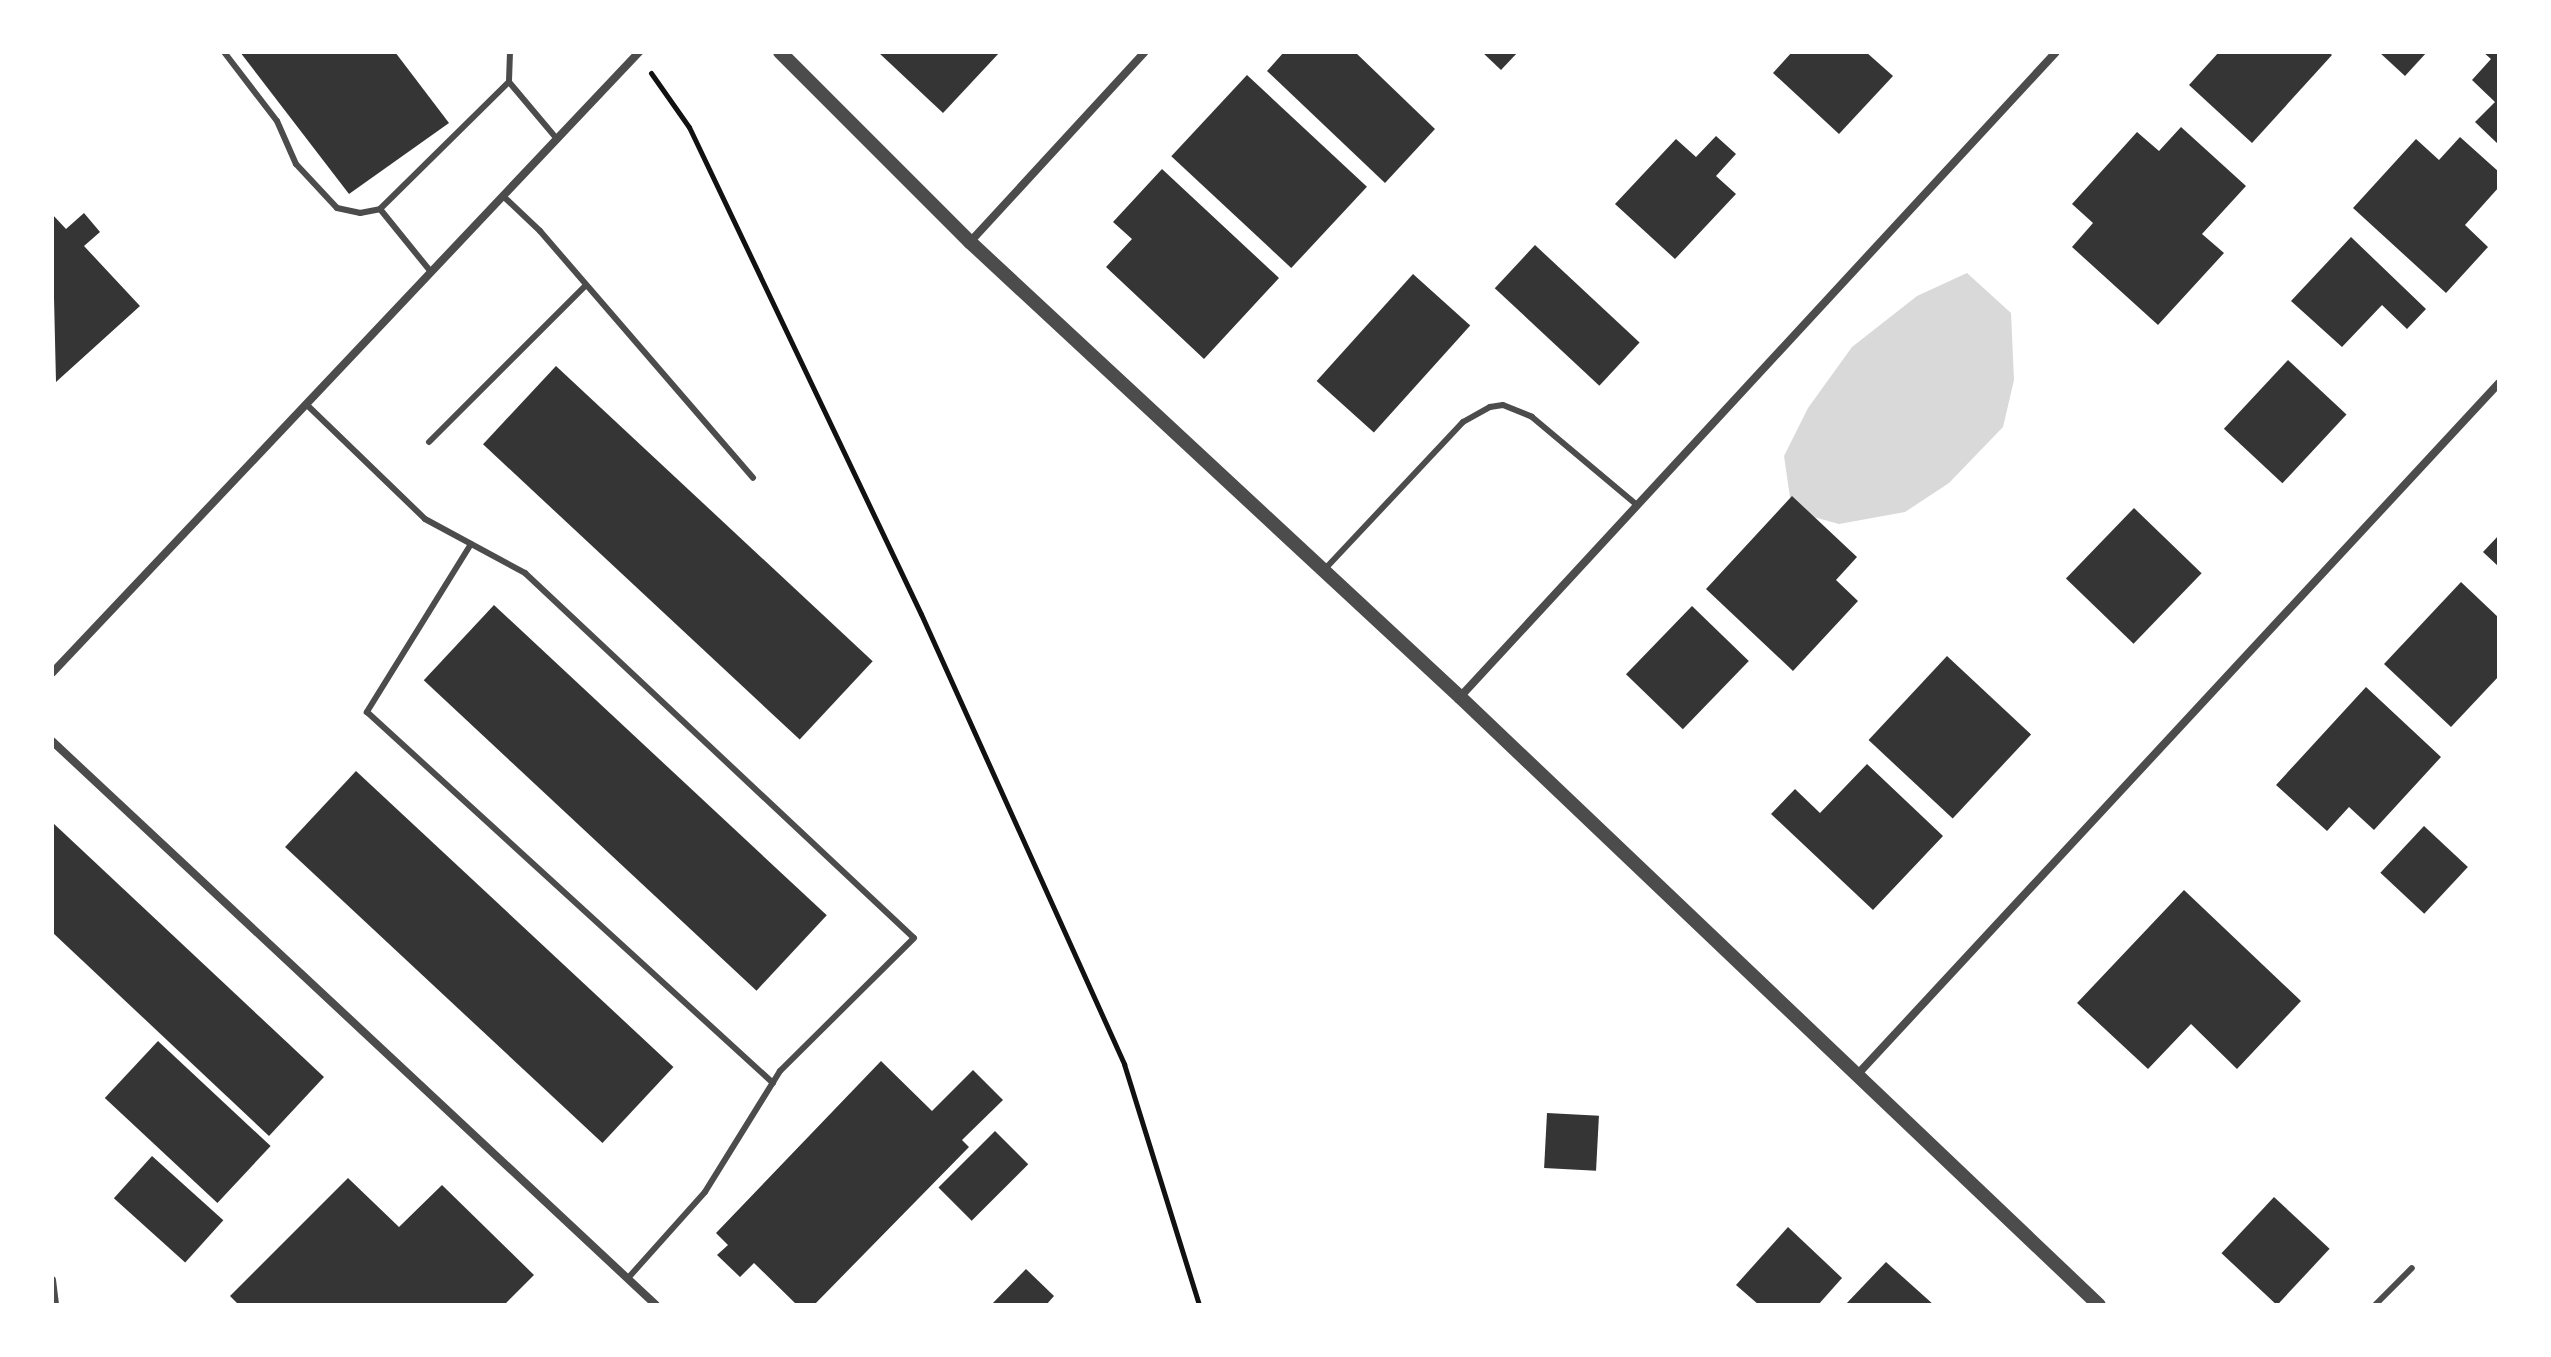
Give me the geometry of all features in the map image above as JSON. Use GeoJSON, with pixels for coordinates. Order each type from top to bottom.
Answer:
{"type":"FeatureCollection","features":[{"type":"Feature","properties":{"kind":"street"},"geometry":{"type":"LineString","coordinates":[[780,52],[970,242],[1460,697],[2097,1304]]}},
{"type":"Feature","properties":{"kind":"street"},"geometry":{"type":"LineString","coordinates":[[970,242],[1145,52]]}},
{"type":"Feature","properties":{"kind":"street"},"geometry":{"type":"LineString","coordinates":[[1460,697],[2056,52]]}},
{"type":"Feature","properties":{"kind":"street"},"geometry":{"type":"LineString","coordinates":[[52,673],[638,53]]}},
{"type":"Feature","properties":{"kind":"street"},"geometry":{"type":"LineString","coordinates":[[1856,1077],[2499,383]]}},
{"type":"Feature","properties":{"kind":"street"},"geometry":{"type":"LineString","coordinates":[[52,741],[656,1305]]}},
{"type":"Feature","properties":{"kind":"street"},"geometry":{"type":"LineString","coordinates":[[52,1280],[55,1305]]}},
{"type":"Feature","properties":{"kind":"lane"},"geometry":{"type":"LineString","coordinates":[[224,52],[277,121],[296,164],[337,208],[360,213],[380,209],[509,82]]}},
{"type":"Feature","properties":{"kind":"lane"},"geometry":{"type":"LineString","coordinates":[[510,52],[509,82],[557,139]]}},
{"type":"Feature","properties":{"kind":"lane"},"geometry":{"type":"LineString","coordinates":[[503,196],[586,285],[753,478]]}},
{"type":"Feature","properties":{"kind":"lane"},"geometry":{"type":"LineString","coordinates":[[380,209],[431,272]]}},
{"type":"Feature","properties":{"kind":"lane"},"geometry":{"type":"LineString","coordinates":[[429,442],[586,285]]}},
{"type":"Feature","properties":{"kind":"lane"},"geometry":{"type":"LineString","coordinates":[[306,404],[425,519],[525,573],[914,938],[773,1083],[705,1192],[628,1278]]}},
{"type":"Feature","properties":{"kind":"lane"},"geometry":{"type":"LineString","coordinates":[[1324,570],[1463,422],[1490,407],[1503,405],[1532,417],[1637,505]]}},
{"type":"Feature","properties":{"kind":"lane"},"geometry":{"type":"LineString","coordinates":[[471,544],[367,712],[773,1083]]}},
{"type":"Feature","properties":{"kind":"lane"},"geometry":{"type":"LineString","coordinates":[[2375,1305],[2412,1268]]}},
{"type":"Feature","properties":{"kind":"path"},"geometry":{"type":"LineString","coordinates":[[638,53],[689,127],[921,614],[1124,1064],[1199,1305]]}},
{"type":"Feature","properties":{"kind":"shaded area"},"geometry":{"type":"Polygon","coordinates":[[[1967,273],[2011,313],[2014,380],[2003,427],[1949,483],[1905,512],[1839,524],[1792,511],[1784,456],[1808,408],[1852,347],[1917,296],[1967,273]]]}},
{"type":"Feature","properties":{"kind":"building"},"geometry":{"type":"Polygon","coordinates":[[[240,52],[395,52],[449,123],[349,194],[240,52]]]}},
{"type":"Feature","properties":{"kind":"building"},"geometry":{"type":"Polygon","coordinates":[[[878,52],[1000,52],[943,113],[878,52]]]}},
{"type":"Feature","properties":{"kind":"building"},"geometry":{"type":"Polygon","coordinates":[[[1284,52],[1355,52],[1435,129],[1385,183],[1267,71],[1284,52]]]}},
{"type":"Feature","properties":{"kind":"building"},"geometry":{"type":"Polygon","coordinates":[[[1482,52],[1518,52],[1501,70],[1482,52]]]}},
{"type":"Feature","properties":{"kind":"building"},"geometry":{"type":"Polygon","coordinates":[[[1792,52],[1866,52],[1893,76],[1839,134],[1773,73],[1792,52]]]}},
{"type":"Feature","properties":{"kind":"building"},"geometry":{"type":"Polygon","coordinates":[[[2219,52],[2328,52],[2332,55],[2252,143],[2189,85],[2219,52]]]}},
{"type":"Feature","properties":{"kind":"building"},"geometry":{"type":"Polygon","coordinates":[[[2379,52],[2427,52],[2405,76],[2379,52]]]}},
{"type":"Feature","properties":{"kind":"building"},"geometry":{"type":"Polygon","coordinates":[[[2483,52],[2499,52],[2499,145],[2475,122],[2495,102],[2472,80],[2491,59],[2483,52]]]}},
{"type":"Feature","properties":{"kind":"building"},"geometry":{"type":"Polygon","coordinates":[[[1247,75],[1367,187],[1291,268],[1171,156],[1247,75]]]}},
{"type":"Feature","properties":{"kind":"building"},"geometry":{"type":"Polygon","coordinates":[[[2181,127],[2246,186],[2202,234],[2224,253],[2158,325],[2072,247],[2093,223],[2072,204],[2137,132],[2159,151],[2181,127]]]}},
{"type":"Feature","properties":{"kind":"building"},"geometry":{"type":"Polygon","coordinates":[[[1716,136],[1736,154],[1716,176],[1736,194],[1675,259],[1615,204],[1676,139],[1696,157],[1716,136]]]}},
{"type":"Feature","properties":{"kind":"building"},"geometry":{"type":"Polygon","coordinates":[[[2460,137],[2499,172],[2499,187],[2465,225],[2488,247],[2446,293],[2353,208],[2416,139],[2439,160],[2460,137]]]}},
{"type":"Feature","properties":{"kind":"building"},"geometry":{"type":"Polygon","coordinates":[[[1162,169],[1279,278],[1204,359],[1106,267],[1132,239],[1113,222],[1162,169]]]}},
{"type":"Feature","properties":{"kind":"building"},"geometry":{"type":"Polygon","coordinates":[[[84,213],[100,232],[84,246],[140,306],[56,382],[52,214],[66,229],[84,213]]]}},
{"type":"Feature","properties":{"kind":"building"},"geometry":{"type":"Polygon","coordinates":[[[2351,237],[2426,309],[2407,329],[2382,305],[2342,347],[2291,301],[2351,237]]]}},
{"type":"Feature","properties":{"kind":"building"},"geometry":{"type":"Polygon","coordinates":[[[1535,245],[1640,343],[1599,386],[1495,288],[1535,245]]]}},
{"type":"Feature","properties":{"kind":"building"},"geometry":{"type":"Polygon","coordinates":[[[1413,274],[1470,326],[1374,433],[1317,381],[1413,274]]]}},
{"type":"Feature","properties":{"kind":"building"},"geometry":{"type":"Polygon","coordinates":[[[2288,360],[2347,415],[2282,483],[2224,429],[2288,360]]]}},
{"type":"Feature","properties":{"kind":"building"},"geometry":{"type":"Polygon","coordinates":[[[556,366],[873,661],[800,740],[483,444],[556,366]]]}},
{"type":"Feature","properties":{"kind":"building"},"geometry":{"type":"Polygon","coordinates":[[[1792,496],[1857,557],[1836,580],[1858,601],[1793,671],[1706,589],[1792,496]]]}},
{"type":"Feature","properties":{"kind":"building"},"geometry":{"type":"Polygon","coordinates":[[[2134,508],[2202,573],[2134,644],[2066,578],[2134,508]]]}},
{"type":"Feature","properties":{"kind":"building"},"geometry":{"type":"Polygon","coordinates":[[[2499,535],[2499,567],[2483,552],[2499,535]]]}},
{"type":"Feature","properties":{"kind":"building"},"geometry":{"type":"Polygon","coordinates":[[[2461,582],[2499,618],[2499,676],[2451,727],[2384,664],[2461,582]]]}},
{"type":"Feature","properties":{"kind":"building"},"geometry":{"type":"Polygon","coordinates":[[[494,605],[827,915],[757,991],[424,680],[494,605]]]}},
{"type":"Feature","properties":{"kind":"building"},"geometry":{"type":"Polygon","coordinates":[[[1692,606],[1749,661],[1683,729],[1626,674],[1692,606]]]}},
{"type":"Feature","properties":{"kind":"building"},"geometry":{"type":"Polygon","coordinates":[[[1947,656],[2031,734],[1953,819],[1869,740],[1947,656]]]}},
{"type":"Feature","properties":{"kind":"building"},"geometry":{"type":"Polygon","coordinates":[[[2366,687],[2441,757],[2374,830],[2349,807],[2327,831],[2276,785],[2366,687]]]}},
{"type":"Feature","properties":{"kind":"building"},"geometry":{"type":"Polygon","coordinates":[[[1867,764],[1943,836],[1873,910],[1771,814],[1795,789],[1820,813],[1867,764]]]}},
{"type":"Feature","properties":{"kind":"building"},"geometry":{"type":"Polygon","coordinates":[[[356,771],[673,1067],[602,1143],[285,847],[356,771]]]}},
{"type":"Feature","properties":{"kind":"building"},"geometry":{"type":"Polygon","coordinates":[[[52,822],[324,1077],[269,1136],[52,932],[52,822]]]}},
{"type":"Feature","properties":{"kind":"building"},"geometry":{"type":"Polygon","coordinates":[[[2424,826],[2468,867],[2424,914],[2380,873],[2424,826]]]}},
{"type":"Feature","properties":{"kind":"building"},"geometry":{"type":"Polygon","coordinates":[[[2184,890],[2301,1001],[2237,1069],[2191,1024],[2148,1069],[2077,1003],[2184,890]]]}},
{"type":"Feature","properties":{"kind":"building"},"geometry":{"type":"Polygon","coordinates":[[[158,1041],[271,1146],[217,1203],[105,1098],[158,1041]]]}},
{"type":"Feature","properties":{"kind":"building"},"geometry":{"type":"Polygon","coordinates":[[[881,1061],[932,1111],[973,1070],[1003,1100],[962,1140],[969,1147],[814,1305],[797,1305],[754,1263],[740,1277],[717,1255],[728,1245],[716,1233],[881,1061]]]}},
{"type":"Feature","properties":{"kind":"building"},"geometry":{"type":"Polygon","coordinates":[[[1547,1113],[1599,1116],[1596,1171],[1544,1168],[1547,1113]]]}},
{"type":"Feature","properties":{"kind":"building"},"geometry":{"type":"Polygon","coordinates":[[[995,1131],[1028,1164],[972,1221],[938,1188],[995,1131]]]}},
{"type":"Feature","properties":{"kind":"building"},"geometry":{"type":"Polygon","coordinates":[[[152,1156],[223,1220],[185,1263],[114,1198],[152,1156]]]}},
{"type":"Feature","properties":{"kind":"building"},"geometry":{"type":"Polygon","coordinates":[[[348,1178],[399,1227],[442,1185],[534,1275],[504,1305],[239,1305],[230,1296],[348,1178]]]}},
{"type":"Feature","properties":{"kind":"building"},"geometry":{"type":"Polygon","coordinates":[[[2274,1197],[2330,1249],[2277,1305],[2221,1253],[2274,1197]]]}},
{"type":"Feature","properties":{"kind":"building"},"geometry":{"type":"Polygon","coordinates":[[[1788,1227],[1842,1278],[1818,1305],[1759,1305],[1736,1285],[1788,1227]]]}},
{"type":"Feature","properties":{"kind":"building"},"geometry":{"type":"Polygon","coordinates":[[[1886,1262],[1934,1305],[1845,1305],[1886,1262]]]}},
{"type":"Feature","properties":{"kind":"building"},"geometry":{"type":"Polygon","coordinates":[[[1026,1269],[1054,1296],[1046,1305],[991,1305],[1026,1269]]]}}]}
